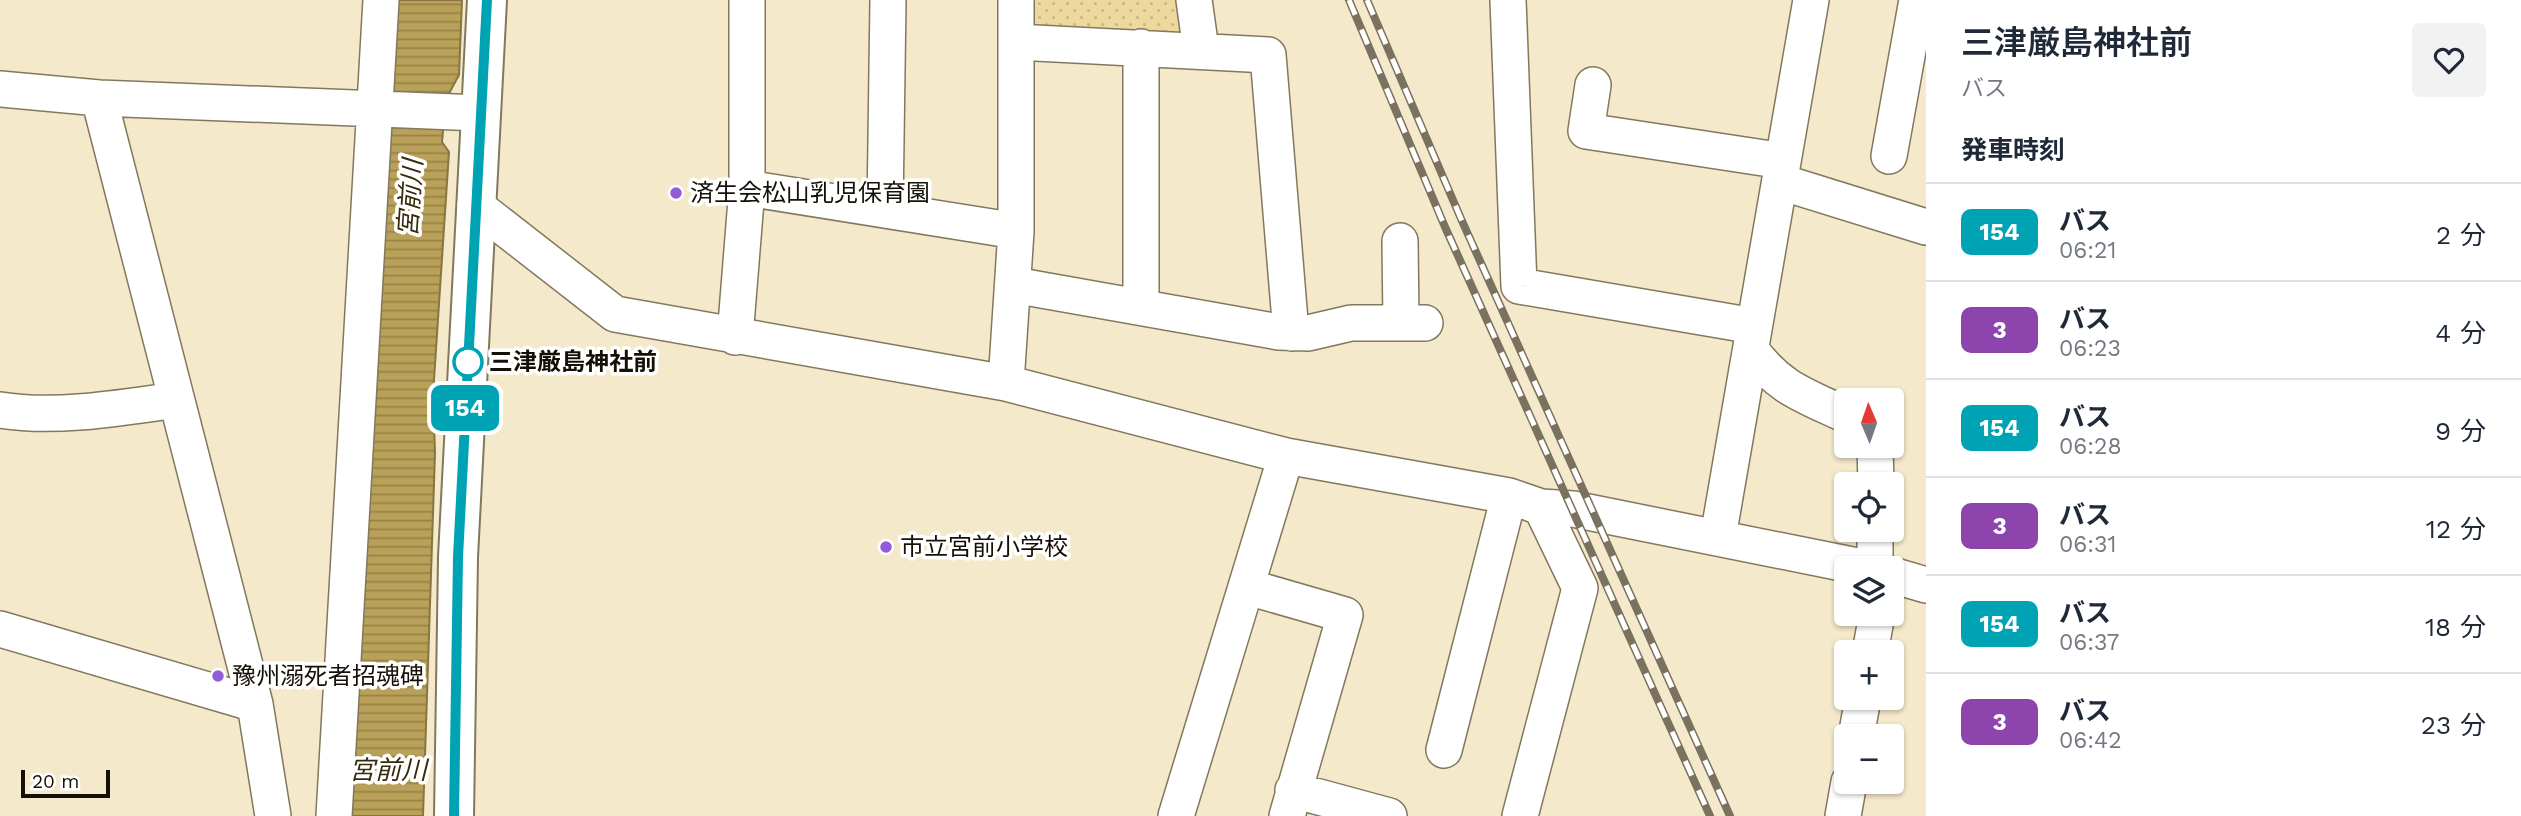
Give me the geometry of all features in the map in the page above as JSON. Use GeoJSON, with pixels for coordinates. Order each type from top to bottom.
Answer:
{"type":"FeatureCollection","features":[{"type":"Feature","properties":{"kind":"highway"},"geometry":{"type":"LineString","coordinates":[[454,816],[458,557],[475,205],[469,112],[487,0]]}},
{"type":"Feature","properties":{"kind":"street"},"geometry":{"type":"LineString","coordinates":[[334,816],[380,108],[381,0]]}},
{"type":"Feature","properties":{"kind":"street"},"geometry":{"type":"LineString","coordinates":[[735,337],[747,188],[747,0]]}},
{"type":"Feature","properties":{"kind":"street"},"geometry":{"type":"LineString","coordinates":[[886,209],[888,0]]}},
{"type":"Feature","properties":{"kind":"street"},"geometry":{"type":"LineString","coordinates":[[1006,383],[1016,231],[1016,0]]}},
{"type":"Feature","properties":{"kind":"street"},"geometry":{"type":"LineString","coordinates":[[1194,0],[1201,50]]}},
{"type":"Feature","properties":{"kind":"street"},"geometry":{"type":"LineString","coordinates":[[1508,0],[1519,286],[1753,338]]}},
{"type":"Feature","properties":{"kind":"street"},"geometry":{"type":"LineString","coordinates":[[1718,537],[1811,0]]}},
{"type":"Feature","properties":{"kind":"street"},"geometry":{"type":"LineString","coordinates":[[1889,156],[1917,0]]}},
{"type":"Feature","properties":{"kind":"street"},"geometry":{"type":"LineString","coordinates":[[1016,42],[1268,55],[1292,333]]}},
{"type":"Feature","properties":{"kind":"street"},"geometry":{"type":"LineString","coordinates":[[1141,47],[1141,307]]}},
{"type":"Feature","properties":{"kind":"street"},"geometry":{"type":"LineString","coordinates":[[1593,85],[1586,131],[1782,171],[1926,227]]}},
{"type":"Feature","properties":{"kind":"street"},"geometry":{"type":"LineString","coordinates":[[0,89],[99,98],[469,112]]}},
{"type":"Feature","properties":{"kind":"street"},"geometry":{"type":"LineString","coordinates":[[99,98],[255,704],[273,816]]}},
{"type":"Feature","properties":{"kind":"street"},"geometry":{"type":"LineString","coordinates":[[747,188],[1016,231]]}},
{"type":"Feature","properties":{"kind":"street"},"geometry":{"type":"LineString","coordinates":[[475,205],[615,314],[1006,383],[1286,456],[1509,496],[1541,507],[1573,509],[1834,561]]}},
{"type":"Feature","properties":{"kind":"street"},"geometry":{"type":"LineString","coordinates":[[1014,285],[1292,333],[1308,333],[1351,323],[1413,322],[1401,241]]}},
{"type":"Feature","properties":{"kind":"street"},"geometry":{"type":"LineString","coordinates":[[1753,338],[1770,375],[1789,389],[1834,410]]}},
{"type":"Feature","properties":{"kind":"street"},"geometry":{"type":"LineString","coordinates":[[0,410],[18,413],[124,408],[175,400]]}},
{"type":"Feature","properties":{"kind":"street"},"geometry":{"type":"LineString","coordinates":[[1177,816],[1286,456]]}},
{"type":"Feature","properties":{"kind":"street"},"geometry":{"type":"LineString","coordinates":[[1444,750],[1509,496]]}},
{"type":"Feature","properties":{"kind":"street"},"geometry":{"type":"LineString","coordinates":[[1520,816],[1580,588],[1541,507]]}},
{"type":"Feature","properties":{"kind":"street"},"geometry":{"type":"LineString","coordinates":[[1904,579],[1926,585]]}},
{"type":"Feature","properties":{"kind":"street"},"geometry":{"type":"LineString","coordinates":[[1248,587],[1345,615],[1290,803],[1389,816]]}},
{"type":"Feature","properties":{"kind":"street"},"geometry":{"type":"LineString","coordinates":[[0,629],[255,704]]}},
{"type":"Feature","properties":{"kind":"street"},"geometry":{"type":"LineString","coordinates":[[1843,816],[1847,794]]}},
{"type":"Feature","properties":{"kind":"shaded area"},"geometry":{"type":"Polygon","coordinates":[[[1023,0],[1185,0],[1191,41],[1022,33],[1023,0]]]}},
{"type":"Feature","properties":{"kind":"water","name":"宮前川"},"geometry":{"type":"Polygon","coordinates":[[[398,0],[462,0],[459,75],[446,99],[442,142],[449,152],[433,395],[435,453],[423,816],[348,816],[398,0]]]}},
{"type":"Feature","properties":{"kind":"railway"},"geometry":{"type":"LineString","coordinates":[[1349,0],[1445,227],[1710,816]]}},
{"type":"Feature","properties":{"kind":"railway"},"geometry":{"type":"LineString","coordinates":[[1367,0],[1462,221],[1730,816]]}},
{"type":"Feature","properties":{"kind":"bus line","name":"154"},"geometry":{"type":"LineString","coordinates":[[454,816],[458,557],[487,0]]}},
{"type":"Feature","properties":{"kind":"place","name":"済生会松山乳児保育園"},"geometry":{"type":"Point","coordinates":[676,193]}},
{"type":"Feature","properties":{"kind":"place","name":"三津厳島神社前"},"geometry":{"type":"Point","coordinates":[468,362]}},
{"type":"Feature","properties":{"kind":"place","name":"市立宮前小学校"},"geometry":{"type":"Point","coordinates":[886,547]}},
{"type":"Feature","properties":{"kind":"place","name":"豫州溺死者招魂碑"},"geometry":{"type":"Point","coordinates":[218,676]}}]}
